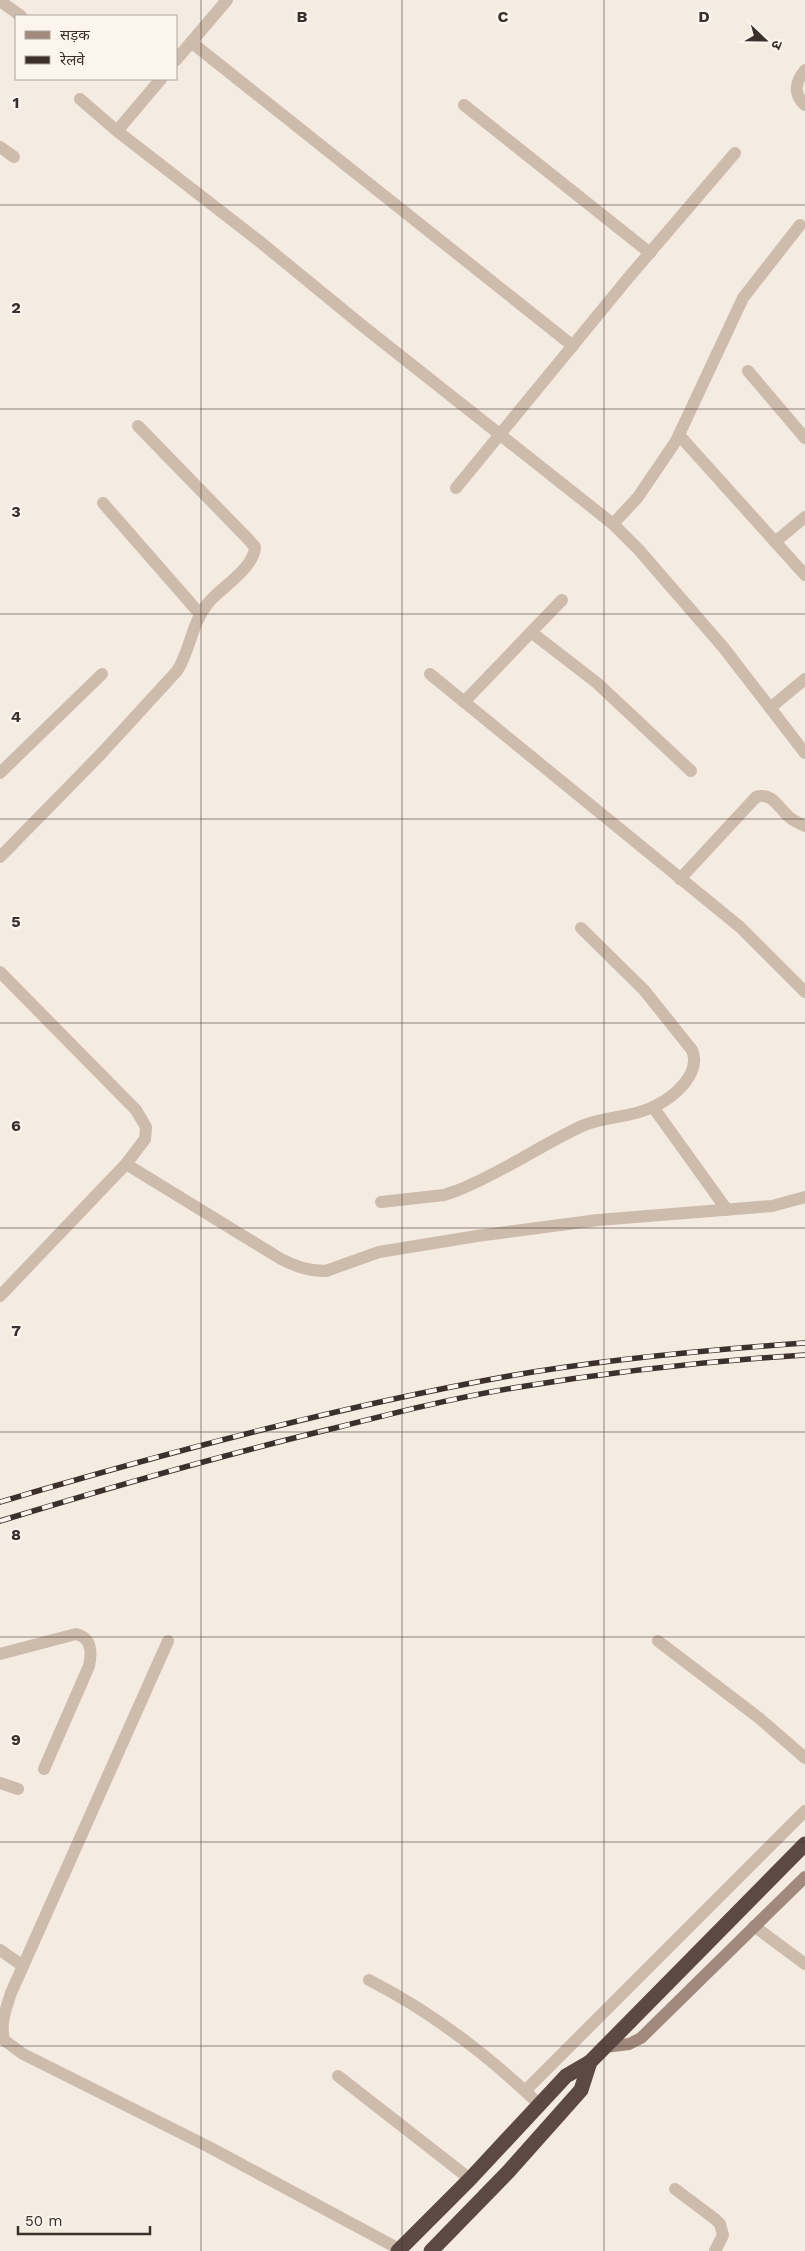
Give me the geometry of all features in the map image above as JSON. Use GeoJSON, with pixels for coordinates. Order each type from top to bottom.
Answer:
{"type":"FeatureCollection","features":[{"type":"Feature","properties":{"kind":"highway"},"geometry":{"type":"LineString","coordinates":[[398,2250],[470,2179],[566,2076],[590,2062],[805,1844]]}},
{"type":"Feature","properties":{"kind":"highway"},"geometry":{"type":"LineString","coordinates":[[431,2251],[508,2172],[581,2090],[590,2062]]}},
{"type":"Feature","properties":{"kind":"street"},"geometry":{"type":"LineString","coordinates":[[178,58],[227,0]]}},
{"type":"Feature","properties":{"kind":"street"},"geometry":{"type":"LineString","coordinates":[[0,1],[21,15]]}},
{"type":"Feature","properties":{"kind":"street"},"geometry":{"type":"LineString","coordinates":[[191,42],[573,346]]}},
{"type":"Feature","properties":{"kind":"street"},"geometry":{"type":"LineString","coordinates":[[805,70],[799,78],[796,88],[798,97],[805,105]]}},
{"type":"Feature","properties":{"kind":"street"},"geometry":{"type":"LineString","coordinates":[[117,131],[160,80]]}},
{"type":"Feature","properties":{"kind":"street"},"geometry":{"type":"LineString","coordinates":[[80,99],[117,131],[259,241],[613,524],[639,550],[716,640],[805,753]]}},
{"type":"Feature","properties":{"kind":"street"},"geometry":{"type":"LineString","coordinates":[[464,106],[650,252]]}},
{"type":"Feature","properties":{"kind":"street"},"geometry":{"type":"LineString","coordinates":[[0,147],[14,157]]}},
{"type":"Feature","properties":{"kind":"street"},"geometry":{"type":"LineString","coordinates":[[456,488],[650,252],[735,153]]}},
{"type":"Feature","properties":{"kind":"street"},"geometry":{"type":"LineString","coordinates":[[613,524],[638,497],[679,435],[743,298],[800,225]]}},
{"type":"Feature","properties":{"kind":"street"},"geometry":{"type":"LineString","coordinates":[[748,371],[805,438]]}},
{"type":"Feature","properties":{"kind":"street"},"geometry":{"type":"LineString","coordinates":[[0,858],[177,672],[200,614],[210,601],[253,558],[255,547],[138,426]]}},
{"type":"Feature","properties":{"kind":"street"},"geometry":{"type":"LineString","coordinates":[[679,435],[805,575]]}},
{"type":"Feature","properties":{"kind":"street"},"geometry":{"type":"LineString","coordinates":[[102,503],[200,614]]}},
{"type":"Feature","properties":{"kind":"street"},"geometry":{"type":"LineString","coordinates":[[775,542],[805,517]]}},
{"type":"Feature","properties":{"kind":"street"},"geometry":{"type":"LineString","coordinates":[[464,702],[562,600]]}},
{"type":"Feature","properties":{"kind":"street"},"geometry":{"type":"LineString","coordinates":[[531,632],[597,683],[691,771]]}},
{"type":"Feature","properties":{"kind":"street"},"geometry":{"type":"LineString","coordinates":[[0,773],[102,674]]}},
{"type":"Feature","properties":{"kind":"street"},"geometry":{"type":"LineString","coordinates":[[430,674],[740,927],[805,992]]}},
{"type":"Feature","properties":{"kind":"street"},"geometry":{"type":"LineString","coordinates":[[770,708],[805,679]]}},
{"type":"Feature","properties":{"kind":"street"},"geometry":{"type":"LineString","coordinates":[[680,879],[756,797],[761,795],[770,797],[789,818],[805,826]]}},
{"type":"Feature","properties":{"kind":"street"},"geometry":{"type":"LineString","coordinates":[[381,1202],[444,1195],[456,1191],[583,1126],[653,1107],[685,1082],[694,1067],[695,1059],[683,1037],[644,990],[581,928]]}},
{"type":"Feature","properties":{"kind":"street"},"geometry":{"type":"LineString","coordinates":[[0,972],[110,1082],[143,1120],[146,1127],[146,1139],[126,1164],[0,1296]]}},
{"type":"Feature","properties":{"kind":"street"},"geometry":{"type":"LineString","coordinates":[[653,1107],[727,1210]]}},
{"type":"Feature","properties":{"kind":"street"},"geometry":{"type":"LineString","coordinates":[[126,1164],[281,1259],[300,1268],[318,1271],[326,1271],[379,1252],[477,1236],[598,1220],[772,1206],[805,1197]]}},
{"type":"Feature","properties":{"kind":"street"},"geometry":{"type":"LineString","coordinates":[[0,1654],[76,1634],[85,1638],[92,1650],[90,1666],[44,1769]]}},
{"type":"Feature","properties":{"kind":"street"},"geometry":{"type":"LineString","coordinates":[[168,1641],[23,1966],[3,2017],[2,2033],[9,2045],[23,2054],[209,2147],[398,2250]]}},
{"type":"Feature","properties":{"kind":"street"},"geometry":{"type":"LineString","coordinates":[[658,1641],[752,1713],[805,1758]]}},
{"type":"Feature","properties":{"kind":"street"},"geometry":{"type":"LineString","coordinates":[[0,1783],[18,1789]]}},
{"type":"Feature","properties":{"kind":"street"},"geometry":{"type":"LineString","coordinates":[[525,2091],[805,1811]]}},
{"type":"Feature","properties":{"kind":"street"},"geometry":{"type":"LineString","coordinates":[[605,2047],[629,2044],[641,2038],[805,1877]]}},
{"type":"Feature","properties":{"kind":"street"},"geometry":{"type":"LineString","coordinates":[[754,1926],[805,1964]]}},
{"type":"Feature","properties":{"kind":"street"},"geometry":{"type":"LineString","coordinates":[[0,1950],[23,1966]]}},
{"type":"Feature","properties":{"kind":"street"},"geometry":{"type":"LineString","coordinates":[[369,1980],[434,2017],[540,2104]]}},
{"type":"Feature","properties":{"kind":"street"},"geometry":{"type":"LineString","coordinates":[[338,2076],[470,2179]]}},
{"type":"Feature","properties":{"kind":"street"},"geometry":{"type":"LineString","coordinates":[[675,2189],[720,2224],[723,2235],[715,2251]]}},
{"type":"Feature","properties":{"kind":"railway"},"geometry":{"type":"LineString","coordinates":[[0,1502],[190,1448],[317,1416],[445,1388],[546,1370],[620,1360],[805,1343]]}},
{"type":"Feature","properties":{"kind":"railway"},"geometry":{"type":"LineString","coordinates":[[0,1521],[251,1449],[468,1396],[622,1372],[732,1360],[805,1355]]}}]}
